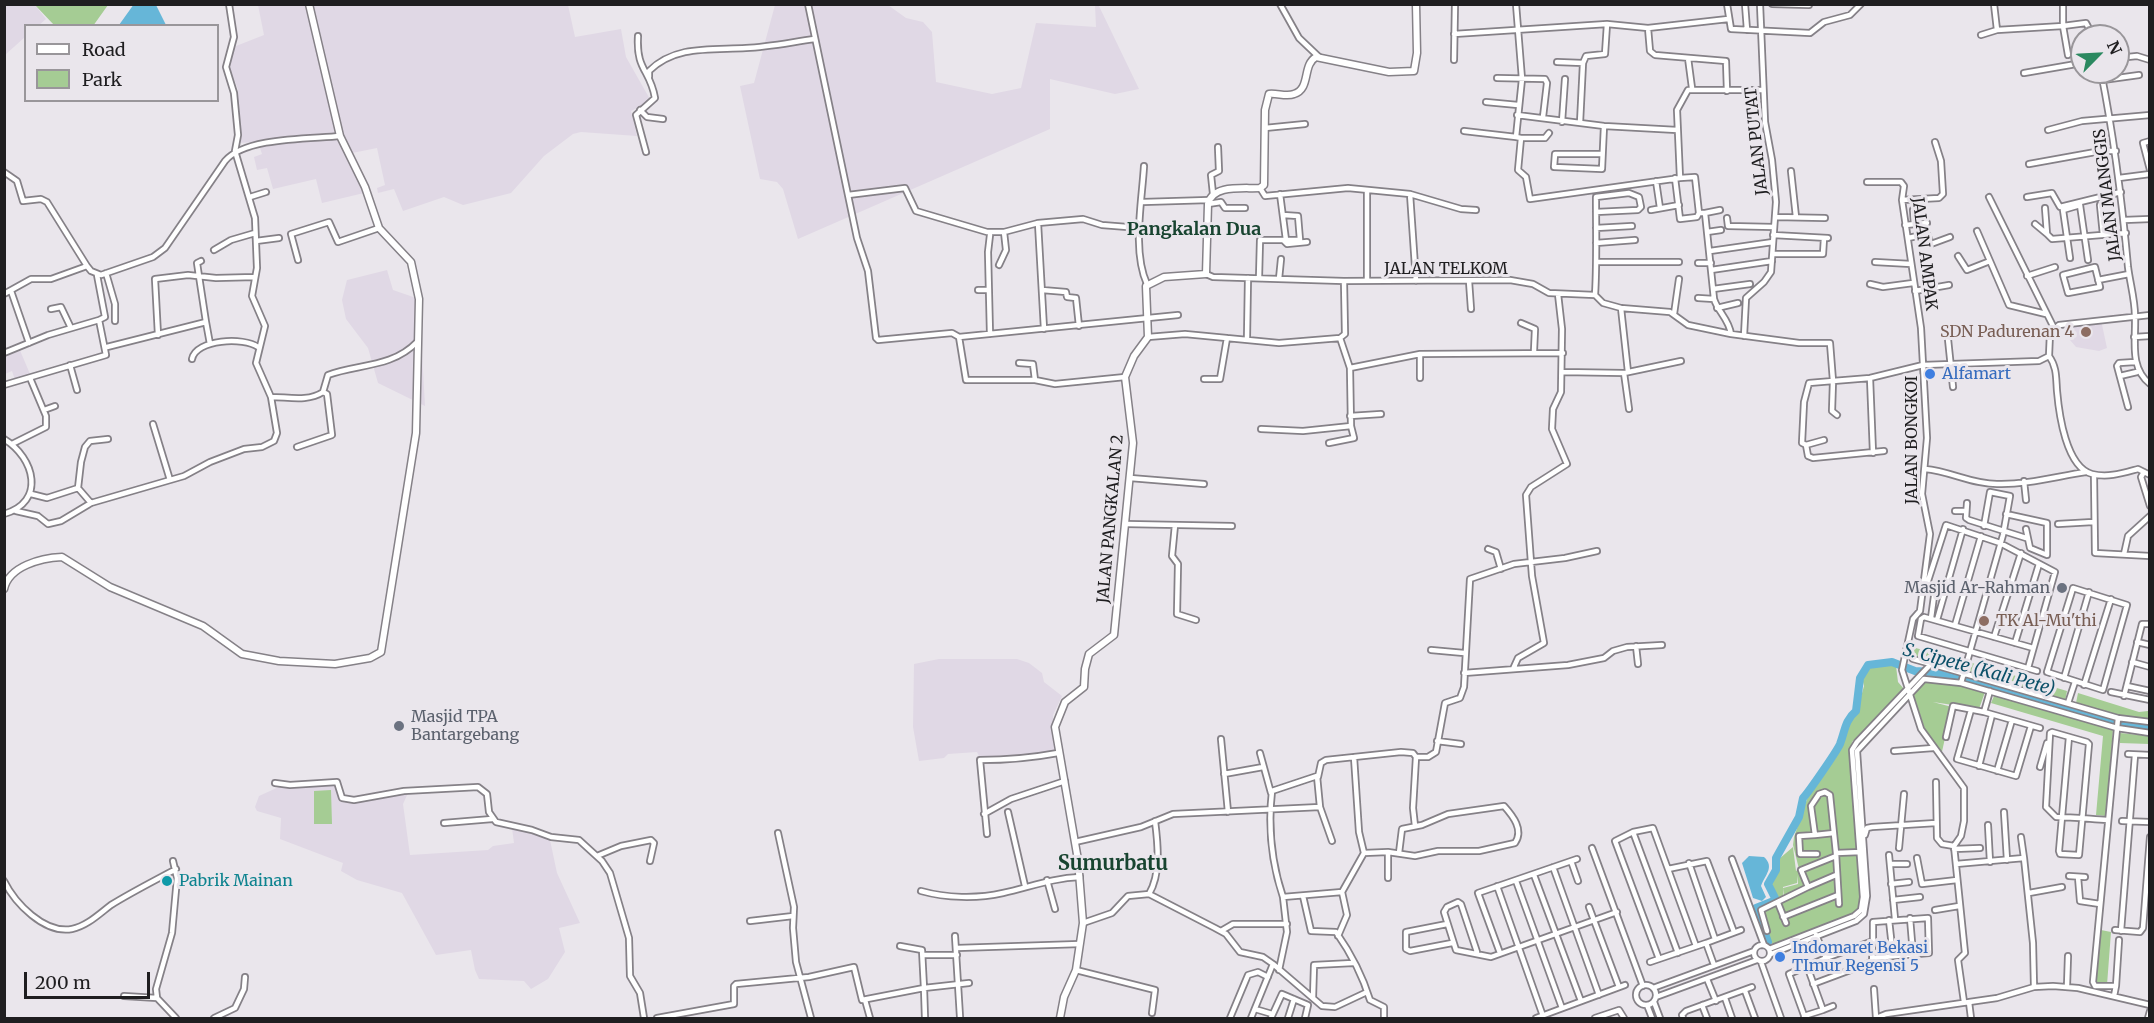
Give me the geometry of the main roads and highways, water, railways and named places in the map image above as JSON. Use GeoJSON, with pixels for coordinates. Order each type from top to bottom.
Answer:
{"type":"FeatureCollection","features":[{"type":"Feature","properties":{"kind":"water"},"geometry":{"type":"Polygon","coordinates":[[[134,4],[156,5],[166,24],[120,24],[134,4]]]}},
{"type":"Feature","properties":{"kind":"water"},"geometry":{"type":"Polygon","coordinates":[[[1749,856],[1764,857],[1769,864],[1761,886],[1766,897],[1762,901],[1753,898],[1742,863],[1749,856]]]}},
{"type":"Feature","properties":{"kind":"waterway","name":"S. Cipete (Kali Pete)"},"geometry":{"type":"LineString","coordinates":[[1768,942],[1756,908],[1776,900],[1768,884],[1776,870],[1776,858],[1799,817],[1803,798],[1838,748],[1847,722],[1856,711],[1860,678],[1868,665],[1892,662],[1915,671],[1932,672],[2123,725],[2150,728]]}},
{"type":"Feature","properties":{"kind":"place","name":"SDN Padurenan 4"},"geometry":{"type":"Point","coordinates":[2086,332]}},
{"type":"Feature","properties":{"kind":"place","name":"Alfamart"},"geometry":{"type":"Point","coordinates":[1930,374]}},
{"type":"Feature","properties":{"kind":"place","name":"Masjid Ar-Rahman"},"geometry":{"type":"Point","coordinates":[2062,588]}},
{"type":"Feature","properties":{"kind":"place","name":"TK Al-Mu'thi"},"geometry":{"type":"Point","coordinates":[1984,621]}},
{"type":"Feature","properties":{"kind":"place","name":"Masjid TPA Bantargebang"},"geometry":{"type":"Point","coordinates":[399,726]}},
{"type":"Feature","properties":{"kind":"place","name":"Pabrik Mainan"},"geometry":{"type":"Point","coordinates":[167,881]}},
{"type":"Feature","properties":{"kind":"place","name":"Indomaret Bekasi TImur Regensi 5"},"geometry":{"type":"Point","coordinates":[1780,957]}},
{"type":"Feature","properties":{"kind":"district","name":"Pangkalan Dua"},"geometry":{"type":"Point","coordinates":[1194,230]}},
{"type":"Feature","properties":{"kind":"district","name":"Sumurbatu"},"geometry":{"type":"Point","coordinates":[1113,864]}}]}
